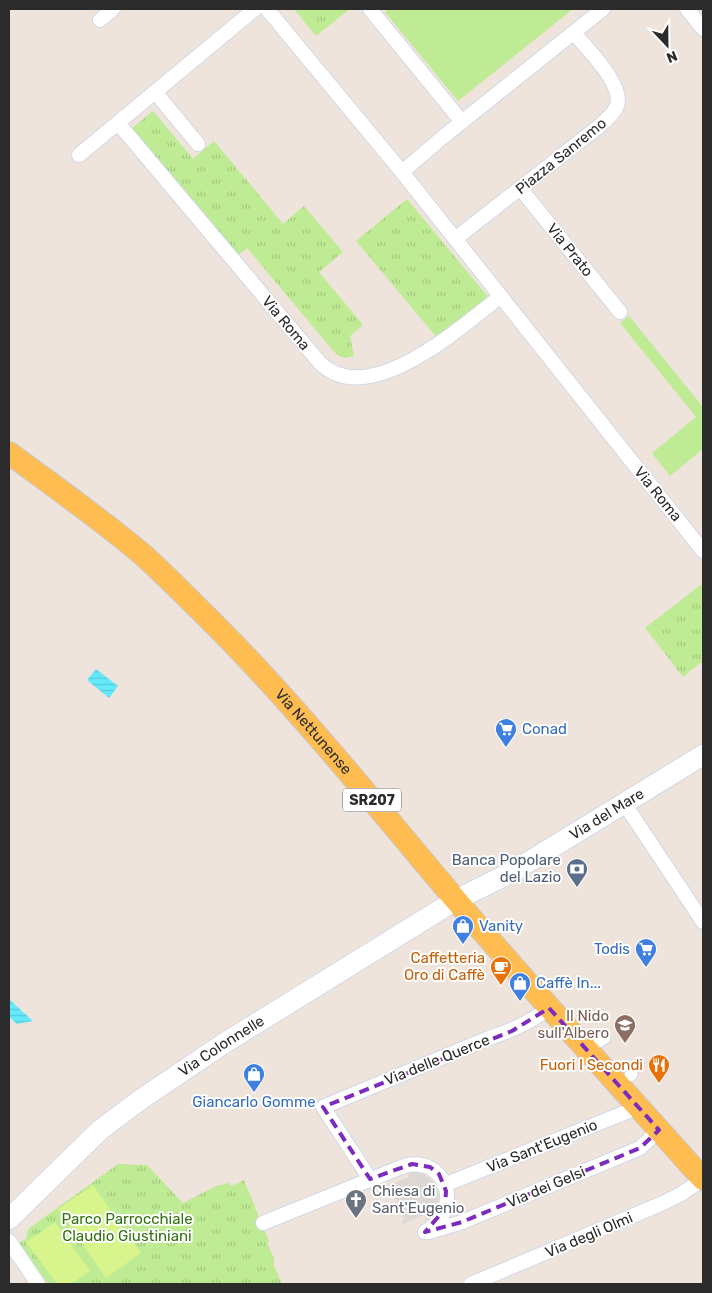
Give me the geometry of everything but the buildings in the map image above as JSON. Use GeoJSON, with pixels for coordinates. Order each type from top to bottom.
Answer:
{"type":"FeatureCollection","features":[{"type":"Feature","properties":{"kind":"main road","name":"Via Nettunense"},"geometry":{"type":"LineString","coordinates":[[9,453],[81,506],[142,555],[222,631],[264,675],[549,1008],[703,1179]]}},
{"type":"Feature","properties":{"kind":"main road","name":"Via del Mare"},"geometry":{"type":"LineString","coordinates":[[456,900],[512,872],[703,755]]}},
{"type":"Feature","properties":{"kind":"main road","name":"Via Colonnelle"},"geometry":{"type":"LineString","coordinates":[[9,1219],[100,1130],[140,1100],[253,1025],[456,900]]}},
{"type":"Feature","properties":{"kind":"street"},"geometry":{"type":"LineString","coordinates":[[100,20],[113,9]]}},
{"type":"Feature","properties":{"kind":"street"},"geometry":{"type":"LineString","coordinates":[[79,155],[255,9]]}},
{"type":"Feature","properties":{"kind":"street","name":"Via Roma"},"geometry":{"type":"LineString","coordinates":[[267,9],[402,172],[703,551]]}},
{"type":"Feature","properties":{"kind":"street"},"geometry":{"type":"LineString","coordinates":[[370,9],[462,122]]}},
{"type":"Feature","properties":{"kind":"street"},"geometry":{"type":"LineString","coordinates":[[402,172],[603,9]]}},
{"type":"Feature","properties":{"kind":"street"},"geometry":{"type":"LineString","coordinates":[[687,9],[703,29]]}},
{"type":"Feature","properties":{"kind":"street","name":"Piazza Sanremo"},"geometry":{"type":"LineString","coordinates":[[455,240],[597,128],[618,107],[619,97],[614,83],[574,33]]}},
{"type":"Feature","properties":{"kind":"street"},"geometry":{"type":"LineString","coordinates":[[155,92],[198,144]]}},
{"type":"Feature","properties":{"kind":"street","name":"Via Roma"},"geometry":{"type":"LineString","coordinates":[[118,123],[320,363],[332,373],[346,377],[362,377],[406,364],[439,344],[501,296]]}},
{"type":"Feature","properties":{"kind":"street","name":"Via Prato"},"geometry":{"type":"LineString","coordinates":[[520,188],[620,312]]}},
{"type":"Feature","properties":{"kind":"street"},"geometry":{"type":"LineString","coordinates":[[624,803],[703,922]]}},
{"type":"Feature","properties":{"kind":"street","name":"Via delle Querce"},"geometry":{"type":"LineString","coordinates":[[370,1179],[323,1107],[488,1038],[512,1030],[539,1016],[549,1008]]}},
{"type":"Feature","properties":{"kind":"street","name":"Via Sant'Eugenio"},"geometry":{"type":"LineString","coordinates":[[444,1184],[640,1107]]}},
{"type":"Feature","properties":{"kind":"street","name":"Via dei Gelsi"},"geometry":{"type":"LineString","coordinates":[[444,1184],[447,1196],[445,1210],[438,1222],[425,1232],[462,1222],[640,1148],[659,1130]]}},
{"type":"Feature","properties":{"kind":"street"},"geometry":{"type":"LineString","coordinates":[[263,1222],[404,1166],[419,1164],[434,1170],[444,1184]]}},
{"type":"Feature","properties":{"kind":"street","name":"Via degli Olmi"},"geometry":{"type":"LineString","coordinates":[[471,1284],[663,1203],[681,1194],[703,1179]]}},
{"type":"Feature","properties":{"kind":"street"},"geometry":{"type":"LineString","coordinates":[[9,1241],[38,1284]]}},
{"type":"Feature","properties":{"kind":"highlighted area"},"geometry":{"type":"Polygon","coordinates":[[[549,1008],[659,1130],[640,1148],[462,1222],[425,1232],[445,1209],[446,1191],[439,1174],[430,1167],[412,1164],[370,1179],[323,1107],[512,1031],[549,1008]]]}},
{"type":"Feature","properties":{"kind":"green space"},"geometry":{"type":"Polygon","coordinates":[[[294,9],[350,9],[316,36],[294,9]]]}},
{"type":"Feature","properties":{"kind":"green space"},"geometry":{"type":"Polygon","coordinates":[[[389,9],[573,9],[458,101],[385,12],[389,9]]]}},
{"type":"Feature","properties":{"kind":"green space"},"geometry":{"type":"Polygon","coordinates":[[[153,111],[193,159],[214,141],[283,224],[304,206],[343,252],[319,272],[363,325],[350,336],[354,356],[344,358],[336,354],[247,248],[237,256],[131,129],[153,111]]]}},
{"type":"Feature","properties":{"kind":"green space"},"geometry":{"type":"Polygon","coordinates":[[[407,199],[489,298],[439,340],[356,241],[407,199]]]}},
{"type":"Feature","properties":{"kind":"green space"},"geometry":{"type":"Polygon","coordinates":[[[629,316],[703,407],[703,449],[670,476],[652,453],[696,417],[620,323],[629,316]]]}},
{"type":"Feature","properties":{"kind":"green space"},"geometry":{"type":"Polygon","coordinates":[[[703,583],[703,661],[683,677],[645,628],[703,583]]]}},
{"type":"Feature","properties":{"kind":"green space","name":"Parco Parrocchiale Claudio Giustiniani"},"geometry":{"type":"Polygon","coordinates":[[[118,1164],[147,1165],[183,1203],[216,1186],[229,1183],[231,1186],[244,1180],[269,1241],[267,1242],[275,1262],[273,1263],[282,1284],[48,1284],[19,1243],[26,1239],[28,1229],[118,1164]]]}},
{"type":"Feature","properties":{"kind":"green space"},"geometry":{"type":"Polygon","coordinates":[[[93,1185],[141,1253],[106,1278],[58,1209],[93,1185]]]}},
{"type":"Feature","properties":{"kind":"green space"},"geometry":{"type":"Polygon","coordinates":[[[55,1222],[90,1271],[71,1284],[57,1284],[26,1242],[55,1222]]]}},
{"type":"Feature","properties":{"kind":"shaded area"},"geometry":{"type":"Polygon","coordinates":[[[416,1171],[427,1176],[436,1185],[439,1197],[436,1212],[426,1220],[424,1215],[401,1225],[404,1219],[390,1185],[409,1177],[408,1172],[416,1171]]]}},
{"type":"Feature","properties":{"kind":"water"},"geometry":{"type":"Polygon","coordinates":[[[96,669],[118,686],[109,698],[87,680],[96,669]]]}},
{"type":"Feature","properties":{"kind":"water"},"geometry":{"type":"Polygon","coordinates":[[[10,1000],[33,1021],[17,1024],[9,1017],[10,1000]]]}},
{"type":"Feature","properties":{"kind":"place","name":"Conad"},"geometry":{"type":"Point","coordinates":[506,748]}},
{"type":"Feature","properties":{"kind":"place","name":"Banca Popolare del Lazio"},"geometry":{"type":"Point","coordinates":[577,888]}},
{"type":"Feature","properties":{"kind":"place","name":"Vanity"},"geometry":{"type":"Point","coordinates":[463,945]}},
{"type":"Feature","properties":{"kind":"place","name":"Todis"},"geometry":{"type":"Point","coordinates":[646,968]}},
{"type":"Feature","properties":{"kind":"place","name":"Caffetteria Oro di Caffè"},"geometry":{"type":"Point","coordinates":[501,986]}},
{"type":"Feature","properties":{"kind":"place","name":"Caffè In..."},"geometry":{"type":"Point","coordinates":[520,1002]}},
{"type":"Feature","properties":{"kind":"place","name":"Il Nido sull'Albero"},"geometry":{"type":"Point","coordinates":[625,1044]}},
{"type":"Feature","properties":{"kind":"place","name":"Fuori I Secondi"},"geometry":{"type":"Point","coordinates":[659,1084]}},
{"type":"Feature","properties":{"kind":"place","name":"Giancarlo Gomme"},"geometry":{"type":"Point","coordinates":[254,1093]}},
{"type":"Feature","properties":{"kind":"place","name":"Chiesa di Sant'Eugenio"},"geometry":{"type":"Point","coordinates":[356,1219]}}]}
